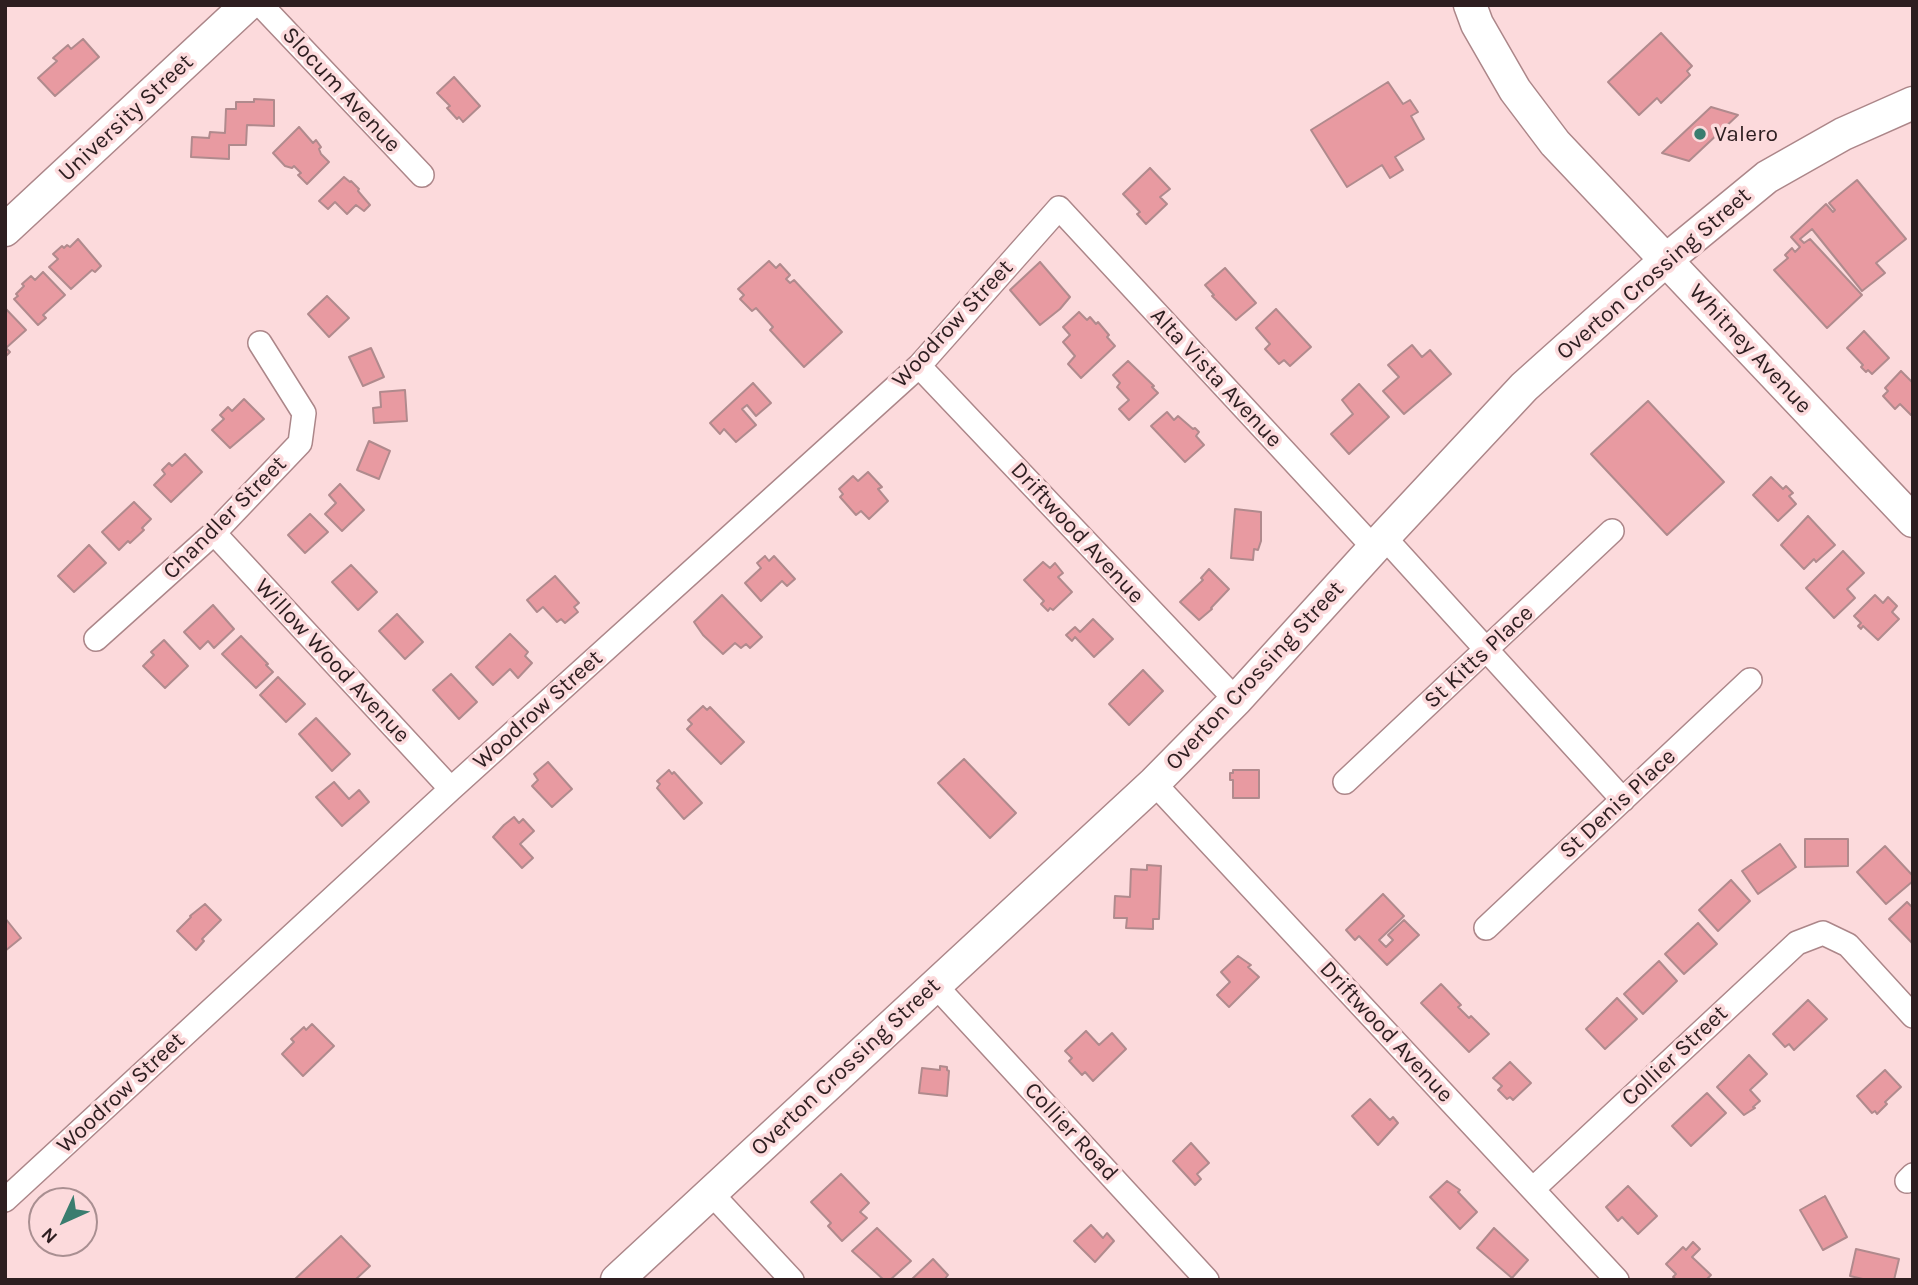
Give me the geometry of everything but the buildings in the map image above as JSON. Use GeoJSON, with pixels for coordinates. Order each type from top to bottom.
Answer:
{"type":"FeatureCollection","features":[{"type":"Feature","properties":{"kind":"main road","name":"University Street"},"geometry":{"type":"LineString","coordinates":[[5,230],[247,5]]}},
{"type":"Feature","properties":{"kind":"main road","name":"Whitney Avenue"},"geometry":{"type":"LineString","coordinates":[[1470,5],[1477,24],[1515,90],[1555,143],[1913,521]]}},
{"type":"Feature","properties":{"kind":"main road","name":"Overton Crossing Street"},"geometry":{"type":"LineString","coordinates":[[617,1280],[1154,783],[1236,700],[1524,387],[1665,260],[1767,177],[1843,134],[1913,103]]}},
{"type":"Feature","properties":{"kind":"street","name":"Slocum Avenue"},"geometry":{"type":"LineString","coordinates":[[261,5],[422,175]]}},
{"type":"Feature","properties":{"kind":"street","name":"Woodrow Street"},"geometry":{"type":"LineString","coordinates":[[5,1200],[450,789],[919,366],[1059,208]]}},
{"type":"Feature","properties":{"kind":"street","name":"Alta Vista Avenue"},"geometry":{"type":"LineString","coordinates":[[1059,208],[1379,542],[1486,649],[1623,800]]}},
{"type":"Feature","properties":{"kind":"street","name":"Chandler Street"},"geometry":{"type":"LineString","coordinates":[[96,639],[214,533],[300,443],[304,413],[260,342]]}},
{"type":"Feature","properties":{"kind":"street","name":"Driftwood Avenue"},"geometry":{"type":"LineString","coordinates":[[919,366],[1236,700]]}},
{"type":"Feature","properties":{"kind":"street","name":"St Kitts Place"},"geometry":{"type":"LineString","coordinates":[[1345,782],[1612,531]]}},
{"type":"Feature","properties":{"kind":"street","name":"Willow Wood Avenue"},"geometry":{"type":"LineString","coordinates":[[214,533],[450,789]]}},
{"type":"Feature","properties":{"kind":"street","name":"St Denis Place"},"geometry":{"type":"LineString","coordinates":[[1486,928],[1750,680]]}},
{"type":"Feature","properties":{"kind":"street","name":"Driftwood Avenue"},"geometry":{"type":"LineString","coordinates":[[1154,783],[1618,1280]]}},
{"type":"Feature","properties":{"kind":"street","name":"Collier Street"},"geometry":{"type":"LineString","coordinates":[[1533,1189],[1797,943],[1823,933],[1848,945],[1913,1016]]}},
{"type":"Feature","properties":{"kind":"street","name":"Collier Road"},"geometry":{"type":"LineString","coordinates":[[935,985],[1207,1280]]}},
{"type":"Feature","properties":{"kind":"street"},"geometry":{"type":"LineString","coordinates":[[710,1192],[792,1280]]}},
{"type":"Feature","properties":{"kind":"place","name":"Valero"},"geometry":{"type":"Point","coordinates":[1700,134]}}]}
